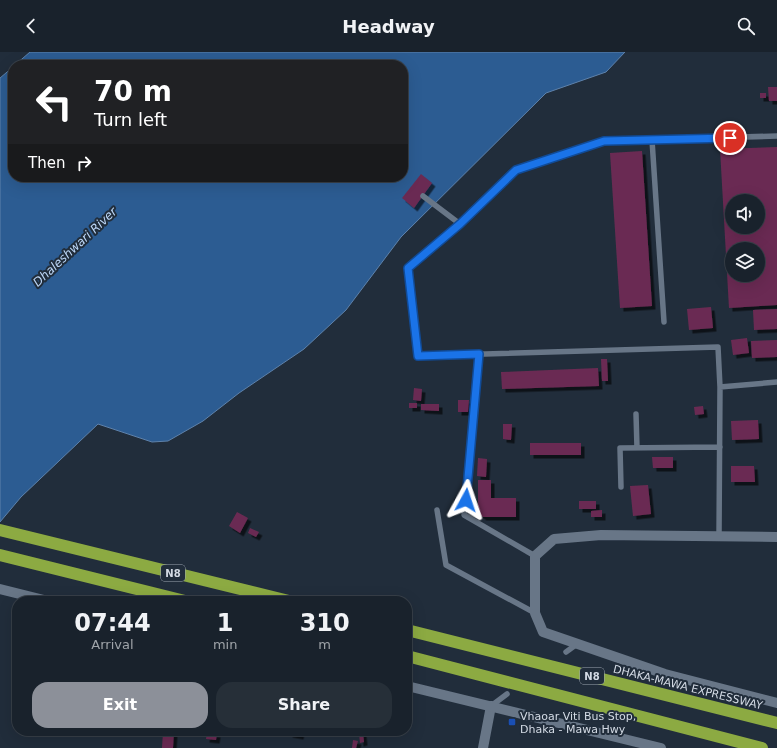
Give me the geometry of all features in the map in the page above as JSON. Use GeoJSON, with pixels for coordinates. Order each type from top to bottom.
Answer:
{"type":"FeatureCollection","features":[{"type":"Feature","properties":{"kind":"highway","name":"N8"},"geometry":{"type":"LineString","coordinates":[[0,530],[268,596]]}},
{"type":"Feature","properties":{"kind":"highway","name":"N8"},"geometry":{"type":"LineString","coordinates":[[0,555],[166,596]]}},
{"type":"Feature","properties":{"kind":"highway","name":"DHAKA-MAWA EXPRESSWAY"},"geometry":{"type":"LineString","coordinates":[[412,631],[777,723]]}},
{"type":"Feature","properties":{"kind":"highway","name":"N8"},"geometry":{"type":"LineString","coordinates":[[412,657],[762,748]]}},
{"type":"Feature","properties":{"kind":"street"},"geometry":{"type":"LineString","coordinates":[[777,537],[601,535],[554,539],[535,556],[535,613],[543,632],[665,674],[777,703]]}},
{"type":"Feature","properties":{"kind":"street"},"geometry":{"type":"LineString","coordinates":[[0,589],[27,596]]}},
{"type":"Feature","properties":{"kind":"street"},"geometry":{"type":"LineString","coordinates":[[412,687],[661,748]]}},
{"type":"Feature","properties":{"kind":"street"},"geometry":{"type":"LineString","coordinates":[[483,748],[491,706]]}},
{"type":"Feature","properties":{"kind":"lane"},"geometry":{"type":"LineString","coordinates":[[719,536],[720,387],[718,347],[418,356],[408,268],[460,224],[516,170],[604,141],[777,136]]}},
{"type":"Feature","properties":{"kind":"lane"},"geometry":{"type":"LineString","coordinates":[[652,140],[664,322]]}},
{"type":"Feature","properties":{"kind":"lane"},"geometry":{"type":"LineString","coordinates":[[423,196],[460,224]]}},
{"type":"Feature","properties":{"kind":"lane"},"geometry":{"type":"LineString","coordinates":[[479,354],[464,515],[535,556]]}},
{"type":"Feature","properties":{"kind":"lane"},"geometry":{"type":"LineString","coordinates":[[720,387],[777,382]]}},
{"type":"Feature","properties":{"kind":"lane"},"geometry":{"type":"LineString","coordinates":[[636,414],[637,448]]}},
{"type":"Feature","properties":{"kind":"lane"},"geometry":{"type":"LineString","coordinates":[[621,487],[620,448],[720,447]]}},
{"type":"Feature","properties":{"kind":"lane"},"geometry":{"type":"LineString","coordinates":[[437,510],[446,565],[535,613]]}},
{"type":"Feature","properties":{"kind":"lane"},"geometry":{"type":"LineString","coordinates":[[566,652],[577,644]]}},
{"type":"Feature","properties":{"kind":"lane"},"geometry":{"type":"LineString","coordinates":[[491,706],[507,694]]}},
{"type":"Feature","properties":{"kind":"water","name":"Dhaleshwari River"},"geometry":{"type":"Polygon","coordinates":[[[30,52],[625,52],[606,72],[546,93],[401,237],[346,310],[304,349],[239,393],[203,421],[168,441],[152,442],[98,424],[21,497],[0,522],[0,78],[8,71],[8,182],[408,182],[408,60],[21,60],[30,52]]]}},
{"type":"Feature","properties":{"kind":"building"},"geometry":{"type":"Polygon","coordinates":[[[768,87],[777,87],[777,101],[769,101],[768,87]]]}},
{"type":"Feature","properties":{"kind":"building"},"geometry":{"type":"Polygon","coordinates":[[[760,93],[766,93],[766,98],[760,98],[760,93]]]}},
{"type":"Feature","properties":{"kind":"building"},"geometry":{"type":"Polygon","coordinates":[[[777,147],[777,305],[729,308],[728,282],[765,282],[765,242],[725,242],[720,149],[777,147]]]}},
{"type":"Feature","properties":{"kind":"building"},"geometry":{"type":"Polygon","coordinates":[[[642,151],[652,306],[620,308],[610,153],[642,151]]]}},
{"type":"Feature","properties":{"kind":"building"},"geometry":{"type":"Polygon","coordinates":[[[421,174],[432,183],[414,208],[402,198],[421,174]]]}},
{"type":"Feature","properties":{"kind":"building"},"geometry":{"type":"Polygon","coordinates":[[[711,307],[713,328],[689,330],[687,309],[711,307]]]}},
{"type":"Feature","properties":{"kind":"building"},"geometry":{"type":"Polygon","coordinates":[[[777,309],[777,329],[754,330],[753,310],[777,309]]]}},
{"type":"Feature","properties":{"kind":"building"},"geometry":{"type":"Polygon","coordinates":[[[747,338],[749,353],[733,355],[731,340],[747,338]]]}},
{"type":"Feature","properties":{"kind":"building"},"geometry":{"type":"Polygon","coordinates":[[[777,340],[777,357],[752,358],[751,341],[777,340]]]}},
{"type":"Feature","properties":{"kind":"building"},"geometry":{"type":"Polygon","coordinates":[[[601,359],[607,359],[608,381],[602,381],[601,359]]]}},
{"type":"Feature","properties":{"kind":"building"},"geometry":{"type":"Polygon","coordinates":[[[598,368],[599,386],[502,389],[501,372],[598,368]]]}},
{"type":"Feature","properties":{"kind":"building"},"geometry":{"type":"Polygon","coordinates":[[[414,388],[422,389],[421,401],[413,400],[414,388]]]}},
{"type":"Feature","properties":{"kind":"building"},"geometry":{"type":"Polygon","coordinates":[[[458,400],[469,400],[468,412],[458,412],[458,400]]]}},
{"type":"Feature","properties":{"kind":"building"},"geometry":{"type":"Polygon","coordinates":[[[409,403],[417,403],[417,408],[409,408],[409,403]]]}},
{"type":"Feature","properties":{"kind":"building"},"geometry":{"type":"Polygon","coordinates":[[[421,404],[439,404],[439,411],[421,410],[421,404]]]}},
{"type":"Feature","properties":{"kind":"building"},"geometry":{"type":"Polygon","coordinates":[[[703,406],[704,414],[695,415],[694,407],[703,406]]]}},
{"type":"Feature","properties":{"kind":"building"},"geometry":{"type":"Polygon","coordinates":[[[758,420],[759,439],[732,440],[731,421],[758,420]]]}},
{"type":"Feature","properties":{"kind":"building"},"geometry":{"type":"Polygon","coordinates":[[[503,424],[512,424],[511,440],[503,439],[503,424]]]}},
{"type":"Feature","properties":{"kind":"building"},"geometry":{"type":"Polygon","coordinates":[[[530,443],[581,443],[581,455],[530,455],[530,443]]]}},
{"type":"Feature","properties":{"kind":"building"},"geometry":{"type":"Polygon","coordinates":[[[652,457],[673,457],[673,468],[653,468],[652,457]]]}},
{"type":"Feature","properties":{"kind":"building"},"geometry":{"type":"Polygon","coordinates":[[[478,458],[487,459],[486,477],[477,476],[478,458]]]}},
{"type":"Feature","properties":{"kind":"building"},"geometry":{"type":"Polygon","coordinates":[[[731,466],[754,466],[755,482],[731,482],[731,466]]]}},
{"type":"Feature","properties":{"kind":"building"},"geometry":{"type":"Polygon","coordinates":[[[478,480],[491,480],[491,498],[516,498],[516,517],[483,517],[478,513],[478,480]]]}},
{"type":"Feature","properties":{"kind":"building"},"geometry":{"type":"Polygon","coordinates":[[[648,485],[651,514],[633,516],[630,486],[648,485]]]}},
{"type":"Feature","properties":{"kind":"building"},"geometry":{"type":"Polygon","coordinates":[[[579,501],[596,501],[596,509],[579,509],[579,501]]]}},
{"type":"Feature","properties":{"kind":"building"},"geometry":{"type":"Polygon","coordinates":[[[602,510],[602,517],[591,517],[591,511],[602,510]]]}},
{"type":"Feature","properties":{"kind":"building"},"geometry":{"type":"Polygon","coordinates":[[[237,512],[248,518],[240,533],[229,526],[237,512]]]}},
{"type":"Feature","properties":{"kind":"building"},"geometry":{"type":"Polygon","coordinates":[[[250,528],[259,532],[256,537],[248,533],[250,528]]]}},
{"type":"Feature","properties":{"kind":"building"},"geometry":{"type":"Polygon","coordinates":[[[163,736],[174,736],[173,748],[162,748],[163,736]]]}},
{"type":"Feature","properties":{"kind":"building"},"geometry":{"type":"Polygon","coordinates":[[[206,736],[217,736],[216,740],[206,739],[206,736]]]}},
{"type":"Feature","properties":{"kind":"building"},"geometry":{"type":"Polygon","coordinates":[[[359,736],[363,736],[364,742],[360,743],[359,736]]]}},
{"type":"Feature","properties":{"kind":"building"},"geometry":{"type":"Polygon","coordinates":[[[353,740],[358,741],[356,748],[352,748],[353,740]]]}},
{"type":"Feature","properties":{"kind":"place","name":"Vhaoar Viti Bus Stop, Dhaka - Mawa Hwy"},"geometry":{"type":"Point","coordinates":[512,722]}},
{"type":"Feature","properties":{"kind":"route"},"geometry":{"type":"LineString","coordinates":[[466,500],[479,354],[418,356],[408,268],[460,224],[516,170],[604,141],[730,138]]}}]}
